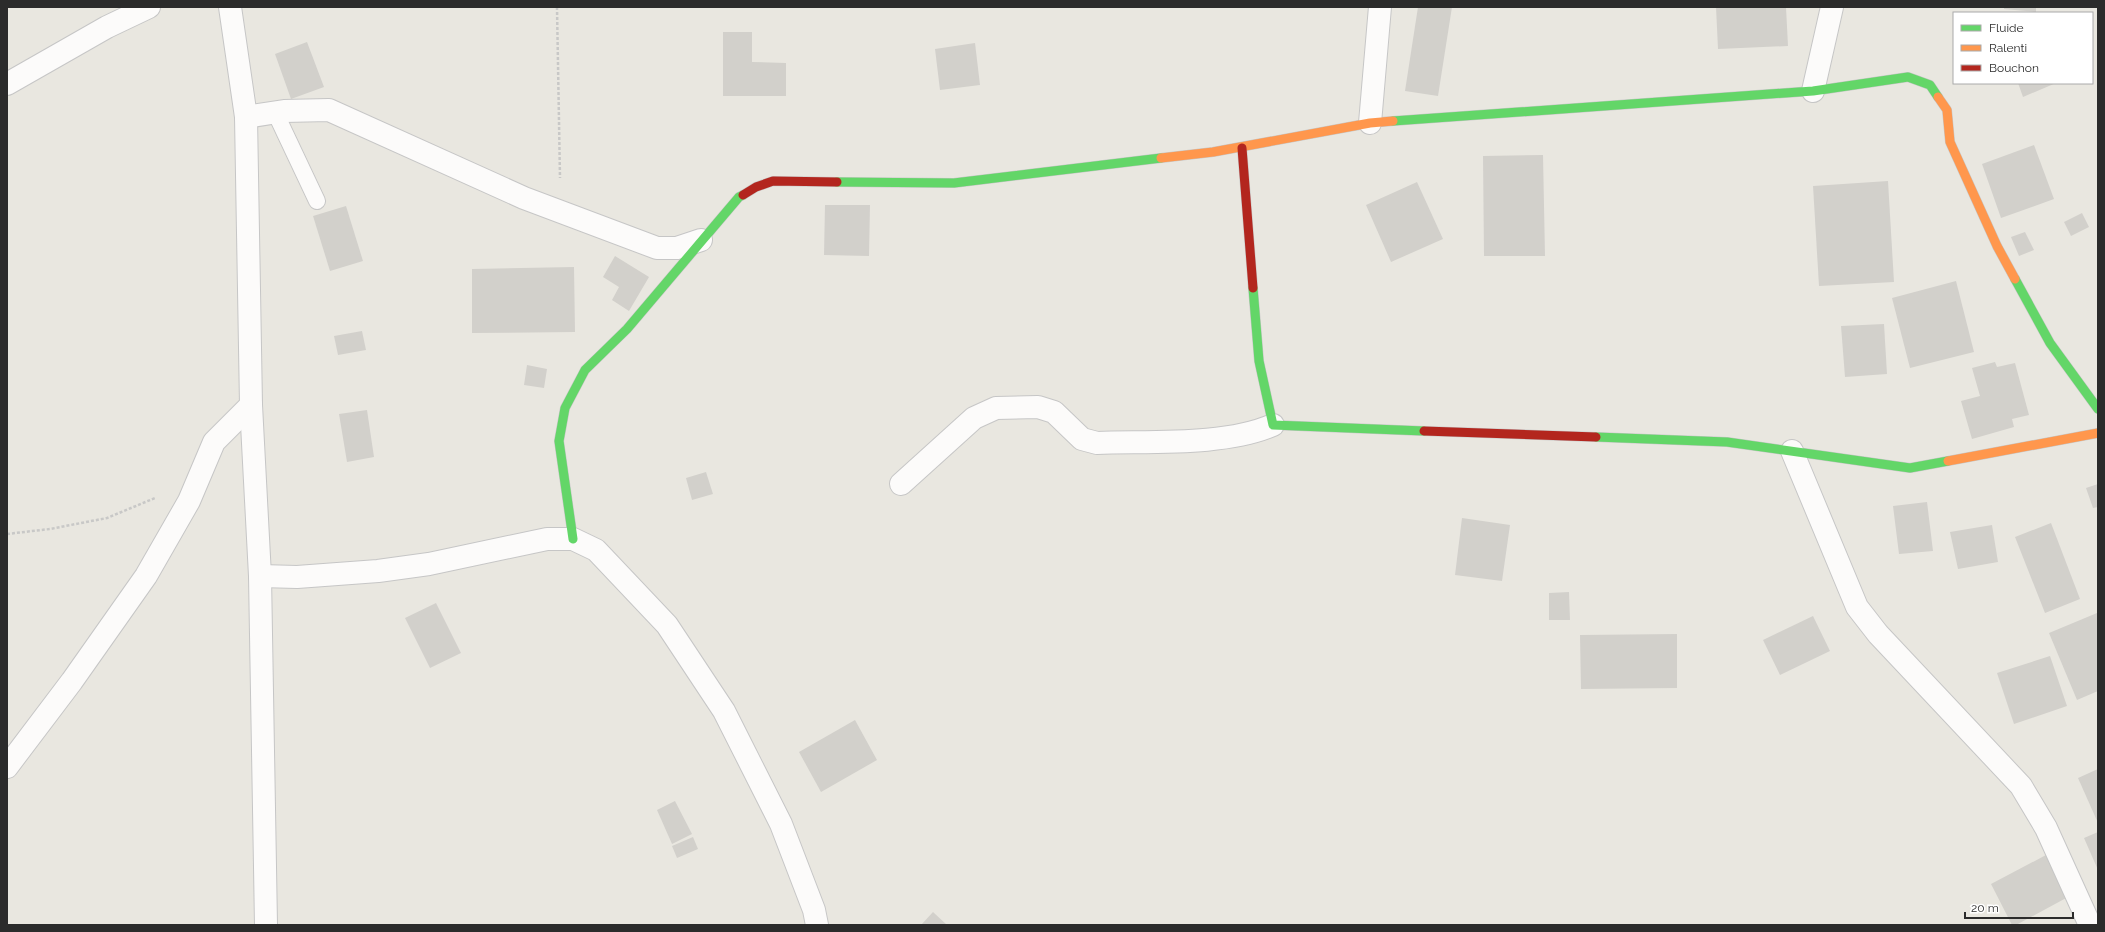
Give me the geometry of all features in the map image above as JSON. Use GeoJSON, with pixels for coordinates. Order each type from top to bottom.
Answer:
{"type":"FeatureCollection","features":[{"type":"Feature","properties":{"kind":"street"},"geometry":{"type":"LineString","coordinates":[[7,84],[108,27],[149,7]]}},
{"type":"Feature","properties":{"kind":"street"},"geometry":{"type":"LineString","coordinates":[[230,7],[246,117],[251,405],[260,576],[266,925]]}},
{"type":"Feature","properties":{"kind":"street"},"geometry":{"type":"LineString","coordinates":[[1370,123],[1380,7]]}},
{"type":"Feature","properties":{"kind":"street"},"geometry":{"type":"LineString","coordinates":[[1813,91],[1832,7]]}},
{"type":"Feature","properties":{"kind":"street"},"geometry":{"type":"LineString","coordinates":[[573,539],[565,473],[559,441],[565,408],[585,370],[627,329],[739,197],[756,187],[773,181],[954,184],[1242,148],[1370,123],[1813,91],[1908,77],[1930,85],[1947,110],[1950,142],[1997,246],[2050,343],[2098,409]]}},
{"type":"Feature","properties":{"kind":"street"},"geometry":{"type":"LineString","coordinates":[[246,117],[275,112],[329,110],[524,198],[657,248],[677,248],[701,240]]}},
{"type":"Feature","properties":{"kind":"street"},"geometry":{"type":"LineString","coordinates":[[1242,148],[1259,361],[1273,425]]}},
{"type":"Feature","properties":{"kind":"street"},"geometry":{"type":"LineString","coordinates":[[7,767],[72,681],[146,576],[189,501],[214,442],[251,405]]}},
{"type":"Feature","properties":{"kind":"street"},"geometry":{"type":"LineString","coordinates":[[901,484],[974,418],[996,408],[1038,407],[1054,412],[1082,439],[1097,442],[1221,438],[1260,431],[1273,425],[1727,442],[1910,468],[2098,433]]}},
{"type":"Feature","properties":{"kind":"street"},"geometry":{"type":"LineString","coordinates":[[1792,451],[1857,607],[1878,634],[2021,786],[2046,828],[2090,925]]}},
{"type":"Feature","properties":{"kind":"street"},"geometry":{"type":"LineString","coordinates":[[260,576],[297,577],[378,571],[429,564],[546,539],[573,539],[596,550],[668,625],[724,711],[781,824],[814,910],[817,925]]}},
{"type":"Feature","properties":{"kind":"lane"},"geometry":{"type":"LineString","coordinates":[[275,112],[316,201]]}},
{"type":"Feature","properties":{"kind":"path"},"geometry":{"type":"LineString","coordinates":[[557,7],[560,189],[574,217]]}},
{"type":"Feature","properties":{"kind":"path"},"geometry":{"type":"LineString","coordinates":[[7,534],[50,529],[107,518],[156,498]]}},
{"type":"Feature","properties":{"kind":"building"},"geometry":{"type":"Polygon","coordinates":[[[1418,7],[1452,7],[1438,96],[1405,91],[1418,7]]]}},
{"type":"Feature","properties":{"kind":"building"},"geometry":{"type":"Polygon","coordinates":[[[1716,7],[1786,7],[1788,46],[1718,49],[1716,7]]]}},
{"type":"Feature","properties":{"kind":"building"},"geometry":{"type":"Polygon","coordinates":[[[2004,7],[2036,7],[2036,12],[2004,9],[2004,7]]]}},
{"type":"Feature","properties":{"kind":"building"},"geometry":{"type":"Polygon","coordinates":[[[723,32],[752,32],[752,62],[786,63],[786,96],[723,96],[723,32]]]}},
{"type":"Feature","properties":{"kind":"building"},"geometry":{"type":"Polygon","coordinates":[[[307,42],[324,87],[291,99],[275,54],[307,42]]]}},
{"type":"Feature","properties":{"kind":"building"},"geometry":{"type":"Polygon","coordinates":[[[975,43],[980,85],[940,90],[935,49],[975,43]]]}},
{"type":"Feature","properties":{"kind":"building"},"geometry":{"type":"Polygon","coordinates":[[[2018,84],[2054,84],[2023,97],[2018,84]]]}},
{"type":"Feature","properties":{"kind":"building"},"geometry":{"type":"Polygon","coordinates":[[[2034,145],[2054,199],[2001,218],[1982,164],[2034,145]]]}},
{"type":"Feature","properties":{"kind":"building"},"geometry":{"type":"Polygon","coordinates":[[[1543,155],[1545,256],[1484,256],[1483,156],[1543,155]]]}},
{"type":"Feature","properties":{"kind":"building"},"geometry":{"type":"Polygon","coordinates":[[[1888,181],[1894,282],[1819,286],[1813,186],[1888,181]]]}},
{"type":"Feature","properties":{"kind":"building"},"geometry":{"type":"Polygon","coordinates":[[[1417,182],[1443,239],[1391,262],[1366,205],[1417,182]]]}},
{"type":"Feature","properties":{"kind":"building"},"geometry":{"type":"Polygon","coordinates":[[[825,205],[870,205],[869,256],[824,255],[825,205]]]}},
{"type":"Feature","properties":{"kind":"building"},"geometry":{"type":"Polygon","coordinates":[[[346,206],[363,261],[330,271],[313,216],[346,206]]]}},
{"type":"Feature","properties":{"kind":"building"},"geometry":{"type":"Polygon","coordinates":[[[2082,213],[2089,227],[2071,236],[2064,222],[2082,213]]]}},
{"type":"Feature","properties":{"kind":"building"},"geometry":{"type":"Polygon","coordinates":[[[2025,232],[2034,250],[2019,256],[2011,237],[2025,232]]]}},
{"type":"Feature","properties":{"kind":"building"},"geometry":{"type":"Polygon","coordinates":[[[615,256],[649,277],[629,311],[612,300],[619,287],[603,277],[615,256]]]}},
{"type":"Feature","properties":{"kind":"building"},"geometry":{"type":"Polygon","coordinates":[[[574,267],[575,332],[472,333],[472,269],[574,267]]]}},
{"type":"Feature","properties":{"kind":"building"},"geometry":{"type":"Polygon","coordinates":[[[1956,281],[1974,352],[1910,368],[1892,298],[1956,281]]]}},
{"type":"Feature","properties":{"kind":"building"},"geometry":{"type":"Polygon","coordinates":[[[1884,324],[1887,374],[1845,377],[1841,326],[1884,324]]]}},
{"type":"Feature","properties":{"kind":"building"},"geometry":{"type":"Polygon","coordinates":[[[362,331],[366,350],[338,355],[334,336],[362,331]]]}},
{"type":"Feature","properties":{"kind":"building"},"geometry":{"type":"Polygon","coordinates":[[[1995,362],[1997,367],[2015,363],[2029,415],[2012,419],[2014,427],[1972,439],[1961,401],[1980,396],[1972,368],[1995,362]]]}},
{"type":"Feature","properties":{"kind":"building"},"geometry":{"type":"Polygon","coordinates":[[[527,365],[547,369],[544,388],[524,385],[527,365]]]}},
{"type":"Feature","properties":{"kind":"building"},"geometry":{"type":"Polygon","coordinates":[[[367,410],[374,457],[347,462],[339,414],[367,410]]]}},
{"type":"Feature","properties":{"kind":"building"},"geometry":{"type":"Polygon","coordinates":[[[706,472],[713,494],[692,500],[686,478],[706,472]]]}},
{"type":"Feature","properties":{"kind":"building"},"geometry":{"type":"Polygon","coordinates":[[[2098,484],[2098,507],[2093,508],[2086,488],[2098,484]]]}},
{"type":"Feature","properties":{"kind":"building"},"geometry":{"type":"Polygon","coordinates":[[[1927,502],[1933,551],[1899,554],[1893,506],[1927,502]]]}},
{"type":"Feature","properties":{"kind":"building"},"geometry":{"type":"Polygon","coordinates":[[[1462,518],[1510,525],[1502,581],[1455,575],[1462,518]]]}},
{"type":"Feature","properties":{"kind":"building"},"geometry":{"type":"Polygon","coordinates":[[[2051,523],[2080,599],[2045,613],[2015,537],[2051,523]]]}},
{"type":"Feature","properties":{"kind":"building"},"geometry":{"type":"Polygon","coordinates":[[[1992,525],[1998,562],[1958,569],[1950,532],[1992,525]]]}},
{"type":"Feature","properties":{"kind":"building"},"geometry":{"type":"Polygon","coordinates":[[[1569,592],[1570,620],[1549,620],[1549,593],[1569,592]]]}},
{"type":"Feature","properties":{"kind":"building"},"geometry":{"type":"Polygon","coordinates":[[[436,603],[461,653],[430,668],[405,618],[436,603]]]}},
{"type":"Feature","properties":{"kind":"building"},"geometry":{"type":"Polygon","coordinates":[[[2097,613],[2098,691],[2077,700],[2049,633],[2097,613]]]}},
{"type":"Feature","properties":{"kind":"building"},"geometry":{"type":"Polygon","coordinates":[[[1813,616],[1830,651],[1780,675],[1763,640],[1813,616]]]}},
{"type":"Feature","properties":{"kind":"building"},"geometry":{"type":"Polygon","coordinates":[[[1677,634],[1677,688],[1581,689],[1580,635],[1677,634]]]}},
{"type":"Feature","properties":{"kind":"building"},"geometry":{"type":"Polygon","coordinates":[[[2050,656],[2067,706],[2014,724],[1997,673],[2050,656]]]}},
{"type":"Feature","properties":{"kind":"building"},"geometry":{"type":"Polygon","coordinates":[[[855,720],[877,760],[821,792],[799,752],[855,720]]]}},
{"type":"Feature","properties":{"kind":"building"},"geometry":{"type":"Polygon","coordinates":[[[2098,769],[2098,823],[2078,778],[2098,769]]]}},
{"type":"Feature","properties":{"kind":"building"},"geometry":{"type":"Polygon","coordinates":[[[675,801],[692,834],[672,844],[657,810],[675,801]]]}},
{"type":"Feature","properties":{"kind":"building"},"geometry":{"type":"Polygon","coordinates":[[[2098,832],[2098,870],[2084,838],[2098,832]]]}},
{"type":"Feature","properties":{"kind":"building"},"geometry":{"type":"Polygon","coordinates":[[[693,837],[698,849],[677,858],[672,846],[693,837]]]}},
{"type":"Feature","properties":{"kind":"building"},"geometry":{"type":"Polygon","coordinates":[[[2046,855],[2068,897],[2016,925],[2012,925],[1991,884],[2046,855]]]}},
{"type":"Feature","properties":{"kind":"building"},"geometry":{"type":"Polygon","coordinates":[[[933,912],[947,925],[921,925],[933,912]]]}},
{"type":"Feature","properties":{"kind":"traffic: fast"},"geometry":{"type":"LineString","coordinates":[[1393,121],[1813,91],[1908,77],[1930,85],[1938,97]]}},
{"type":"Feature","properties":{"kind":"traffic: fast"},"geometry":{"type":"LineString","coordinates":[[837,182],[954,183],[1161,158]]}},
{"type":"Feature","properties":{"kind":"traffic: fast"},"geometry":{"type":"LineString","coordinates":[[573,539],[559,441],[565,408],[585,370],[627,329],[739,197],[743,195]]}},
{"type":"Feature","properties":{"kind":"traffic: fast"},"geometry":{"type":"LineString","coordinates":[[2015,279],[2050,343],[2098,409]]}},
{"type":"Feature","properties":{"kind":"traffic: fast"},"geometry":{"type":"LineString","coordinates":[[1253,288],[1259,361],[1273,425],[1424,431]]}},
{"type":"Feature","properties":{"kind":"traffic: fast"},"geometry":{"type":"LineString","coordinates":[[1596,437],[1727,442],[1910,468],[1948,461]]}},
{"type":"Feature","properties":{"kind":"traffic: slow"},"geometry":{"type":"LineString","coordinates":[[1938,97],[1947,110],[1950,142],[1997,246],[2015,279]]}},
{"type":"Feature","properties":{"kind":"traffic: slow"},"geometry":{"type":"LineString","coordinates":[[1161,158],[1213,152],[1370,123],[1393,121]]}},
{"type":"Feature","properties":{"kind":"traffic: slow"},"geometry":{"type":"LineString","coordinates":[[1948,461],[2098,433]]}},
{"type":"Feature","properties":{"kind":"traffic: jam"},"geometry":{"type":"LineString","coordinates":[[1242,148],[1253,288]]}},
{"type":"Feature","properties":{"kind":"traffic: jam"},"geometry":{"type":"LineString","coordinates":[[743,195],[756,187],[773,181],[837,182]]}},
{"type":"Feature","properties":{"kind":"traffic: jam"},"geometry":{"type":"LineString","coordinates":[[1424,431],[1596,437]]}}]}
